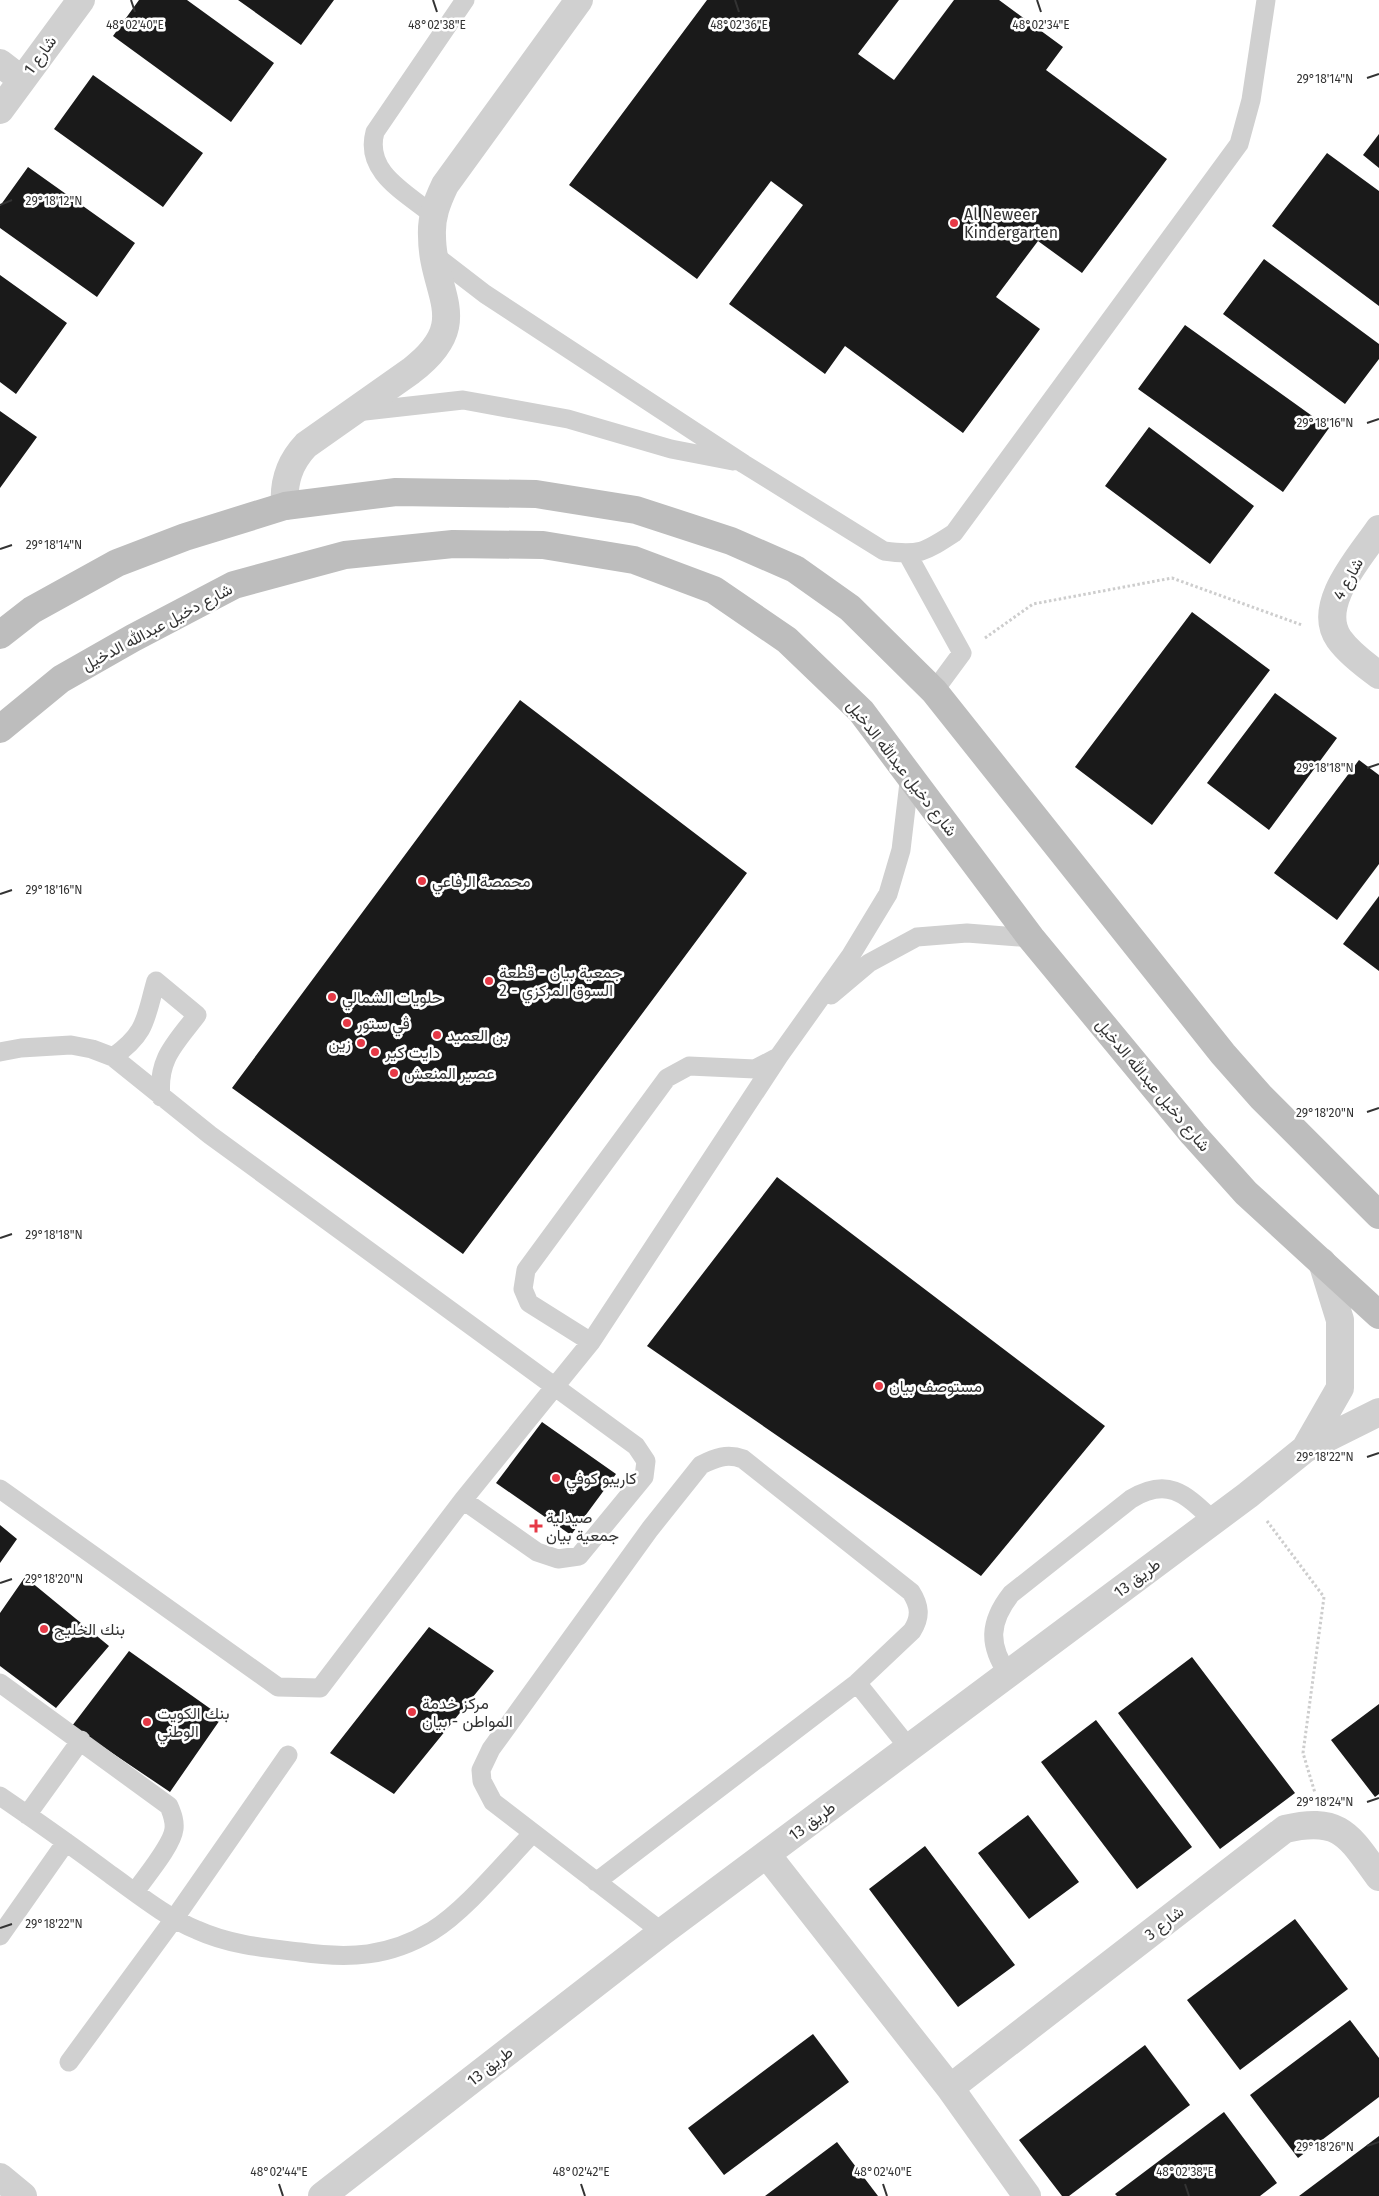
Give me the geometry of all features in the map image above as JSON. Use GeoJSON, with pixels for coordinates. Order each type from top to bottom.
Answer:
{"type":"FeatureCollection","features":[{"type":"Feature","properties":{"kind":"street","name":"شارع 1"},"geometry":{"type":"LineString","coordinates":[[0,110],[81,0]]}},
{"type":"Feature","properties":{"kind":"street"},"geometry":{"type":"LineString","coordinates":[[285,506],[286,479],[297,455],[306,445],[424,361],[441,336],[447,310],[433,254],[433,215],[445,185],[579,0]]}},
{"type":"Feature","properties":{"kind":"street"},"geometry":{"type":"LineString","coordinates":[[0,63],[22,80]]}},
{"type":"Feature","properties":{"kind":"street"},"geometry":{"type":"LineString","coordinates":[[0,635],[32,610],[117,564],[185,537],[285,506],[396,492],[536,494],[636,510],[731,541],[795,570],[850,608],[934,691],[1222,1054],[1261,1097],[1379,1215]]}},
{"type":"Feature","properties":{"kind":"street","name":"شارع 4"},"geometry":{"type":"LineString","coordinates":[[1338,638],[1333,624],[1332,610],[1336,595],[1379,529]]}},
{"type":"Feature","properties":{"kind":"street","name":"شارع دخيل عبدالله الدخيل"},"geometry":{"type":"LineString","coordinates":[[0,729],[61,680],[132,638],[234,585],[345,555],[453,544],[543,545],[634,560],[714,590],[788,640],[861,710],[1031,938],[1187,1127],[1233,1178],[1379,1315]]}},
{"type":"Feature","properties":{"kind":"street"},"geometry":{"type":"LineString","coordinates":[[1338,638],[1362,663],[1379,675]]}},
{"type":"Feature","properties":{"kind":"street","name":"طريق 13"},"geometry":{"type":"LineString","coordinates":[[1305,1449],[1340,1388],[1340,1320],[1322,1262]]}},
{"type":"Feature","properties":{"kind":"street","name":"طريق 13"},"geometry":{"type":"LineString","coordinates":[[322,2196],[662,1932],[768,1855],[1214,1521],[1305,1449],[1379,1412]]}},
{"type":"Feature","properties":{"kind":"street","name":"شارع 3"},"geometry":{"type":"LineString","coordinates":[[950,2088],[1286,1829],[1308,1824],[1325,1825]]}},
{"type":"Feature","properties":{"kind":"street"},"geometry":{"type":"LineString","coordinates":[[1325,1825],[1339,1831],[1353,1842],[1379,1877]]}},
{"type":"Feature","properties":{"kind":"street"},"geometry":{"type":"LineString","coordinates":[[768,1855],[950,2088],[1027,2196]]}},
{"type":"Feature","properties":{"kind":"street"},"geometry":{"type":"LineString","coordinates":[[0,2177],[23,2196]]}},
{"type":"Feature","properties":{"kind":"lane"},"geometry":{"type":"LineString","coordinates":[[433,215],[383,174],[374,160],[372,144],[375,132],[466,0]]}},
{"type":"Feature","properties":{"kind":"lane"},"geometry":{"type":"LineString","coordinates":[[433,254],[485,294],[744,464],[884,552],[908,555],[929,549],[954,533],[1239,144],[1251,100],[1266,0]]}},
{"type":"Feature","properties":{"kind":"lane"},"geometry":{"type":"LineString","coordinates":[[352,412],[463,400],[568,419],[672,449],[744,464]]}},
{"type":"Feature","properties":{"kind":"lane"},"geometry":{"type":"LineString","coordinates":[[908,555],[962,653],[934,691]]}},
{"type":"Feature","properties":{"kind":"lane"},"geometry":{"type":"LineString","coordinates":[[0,1489],[278,1687],[320,1688],[463,1500],[592,1342],[779,1056],[851,955],[888,894],[901,850],[910,774]]}},
{"type":"Feature","properties":{"kind":"lane"},"geometry":{"type":"LineString","coordinates":[[812,1010],[869,964],[917,937],[968,933],[1031,938]]}},
{"type":"Feature","properties":{"kind":"lane"},"geometry":{"type":"LineString","coordinates":[[113,1057],[131,1044],[141,1030],[156,981],[196,1015],[164,1061],[159,1080],[161,1098]]}},
{"type":"Feature","properties":{"kind":"lane"},"geometry":{"type":"LineString","coordinates":[[0,1052],[21,1048],[70,1045],[92,1049],[113,1057],[161,1098],[486,1339],[557,1387],[636,1446],[646,1461],[644,1477],[579,1556],[558,1559],[536,1552],[463,1500]]}},
{"type":"Feature","properties":{"kind":"lane"},"geometry":{"type":"LineString","coordinates":[[592,1342],[529,1303],[523,1289],[526,1270],[667,1078],[689,1066],[755,1069],[779,1056]]}},
{"type":"Feature","properties":{"kind":"lane"},"geometry":{"type":"LineString","coordinates":[[596,1882],[857,1683],[912,1631],[917,1622],[919,1612],[917,1602],[911,1592],[743,1459],[735,1456],[714,1458],[700,1465],[650,1529],[486,1759],[482,1770],[486,1793],[492,1802],[532,1834],[662,1932]]}},
{"type":"Feature","properties":{"kind":"lane"},"geometry":{"type":"LineString","coordinates":[[1008,1674],[998,1660],[993,1643],[994,1625],[1000,1608],[1012,1594],[1131,1499],[1145,1491],[1161,1488],[1178,1491],[1214,1521]]}},
{"type":"Feature","properties":{"kind":"lane"},"geometry":{"type":"LineString","coordinates":[[0,1683],[81,1740],[169,1806],[174,1818],[174,1831],[169,1842],[135,1892]]}},
{"type":"Feature","properties":{"kind":"lane"},"geometry":{"type":"LineString","coordinates":[[857,1683],[909,1748]]}},
{"type":"Feature","properties":{"kind":"lane"},"geometry":{"type":"LineString","coordinates":[[27,1815],[81,1740]]}},
{"type":"Feature","properties":{"kind":"lane"},"geometry":{"type":"LineString","coordinates":[[69,2062],[174,1919],[288,1755]]}},
{"type":"Feature","properties":{"kind":"lane"},"geometry":{"type":"LineString","coordinates":[[0,1796],[174,1919],[224,1940],[250,1946],[336,1957],[362,1956],[387,1951],[426,1935],[453,1915],[532,1834]]}},
{"type":"Feature","properties":{"kind":"lane"},"geometry":{"type":"LineString","coordinates":[[0,1936],[66,1842]]}},
{"type":"Feature","properties":{"kind":"path"},"geometry":{"type":"LineString","coordinates":[[962,653],[1033,604],[1172,578],[1338,638]]}},
{"type":"Feature","properties":{"kind":"path"},"geometry":{"type":"LineString","coordinates":[[1248,1495],[1324,1596],[1303,1753],[1325,1825]]}},
{"type":"Feature","properties":{"kind":"building"},"geometry":{"type":"Polygon","coordinates":[[[139,0],[187,0],[274,63],[231,122],[113,36],[139,0]]]}},
{"type":"Feature","properties":{"kind":"building"},"geometry":{"type":"Polygon","coordinates":[[[238,0],[334,0],[301,45],[238,0]]]}},
{"type":"Feature","properties":{"kind":"building","name":"Al Neweer Kindergarten"},"geometry":{"type":"Polygon","coordinates":[[[707,0],[899,0],[858,54],[894,80],[954,0],[999,0],[1063,47],[1046,70],[1167,159],[1082,273],[1038,241],[996,297],[1040,329],[963,433],[845,346],[825,374],[729,304],[803,205],[771,181],[697,279],[569,185],[707,0]]]}},
{"type":"Feature","properties":{"kind":"building"},"geometry":{"type":"Polygon","coordinates":[[[93,75],[203,153],[163,207],[54,129],[93,75]]]}},
{"type":"Feature","properties":{"kind":"building"},"geometry":{"type":"Polygon","coordinates":[[[1379,134],[1379,168],[1363,155],[1379,134]]]}},
{"type":"Feature","properties":{"kind":"building"},"geometry":{"type":"Polygon","coordinates":[[[1327,153],[1379,191],[1379,306],[1272,226],[1327,153]]]}},
{"type":"Feature","properties":{"kind":"building"},"geometry":{"type":"Polygon","coordinates":[[[28,167],[135,243],[97,297],[0,228],[0,206],[28,167]]]}},
{"type":"Feature","properties":{"kind":"building"},"geometry":{"type":"Polygon","coordinates":[[[1264,259],[1379,344],[1379,359],[1345,404],[1223,314],[1264,259]]]}},
{"type":"Feature","properties":{"kind":"building"},"geometry":{"type":"Polygon","coordinates":[[[0,275],[67,323],[16,394],[0,382],[0,275]]]}},
{"type":"Feature","properties":{"kind":"building"},"geometry":{"type":"Polygon","coordinates":[[[1185,325],[1329,428],[1283,492],[1138,389],[1185,325]]]}},
{"type":"Feature","properties":{"kind":"building"},"geometry":{"type":"Polygon","coordinates":[[[0,411],[37,437],[0,488],[0,411]]]}},
{"type":"Feature","properties":{"kind":"building"},"geometry":{"type":"Polygon","coordinates":[[[1149,427],[1254,506],[1210,564],[1105,486],[1149,427]]]}},
{"type":"Feature","properties":{"kind":"building"},"geometry":{"type":"Polygon","coordinates":[[[1192,612],[1270,670],[1152,825],[1075,767],[1192,612]]]}},
{"type":"Feature","properties":{"kind":"building"},"geometry":{"type":"Polygon","coordinates":[[[1275,693],[1337,738],[1269,830],[1207,783],[1275,693]]]}},
{"type":"Feature","properties":{"kind":"building","name":"جمعية بيان - قطعة 2 - السوق المركزي"},"geometry":{"type":"Polygon","coordinates":[[[520,700],[747,873],[463,1254],[232,1088],[520,700]]]}},
{"type":"Feature","properties":{"kind":"building"},"geometry":{"type":"Polygon","coordinates":[[[1359,760],[1379,775],[1379,864],[1337,920],[1274,873],[1359,760]]]}},
{"type":"Feature","properties":{"kind":"building"},"geometry":{"type":"Polygon","coordinates":[[[1379,896],[1379,971],[1343,944],[1379,896]]]}},
{"type":"Feature","properties":{"kind":"building","name":"مستوصف بيان"},"geometry":{"type":"Polygon","coordinates":[[[777,1177],[1105,1426],[981,1576],[647,1346],[777,1177]]]}},
{"type":"Feature","properties":{"kind":"building","name":"كاريبو كوفي"},"geometry":{"type":"Polygon","coordinates":[[[542,1422],[616,1474],[571,1535],[496,1483],[542,1422]]]}},
{"type":"Feature","properties":{"kind":"building"},"geometry":{"type":"Polygon","coordinates":[[[0,1525],[17,1539],[0,1563],[0,1525]]]}},
{"type":"Feature","properties":{"kind":"building","name":"بنك الخليج"},"geometry":{"type":"Polygon","coordinates":[[[25,1577],[109,1646],[56,1708],[0,1666],[0,1613],[25,1577]]]}},
{"type":"Feature","properties":{"kind":"building","name":"مركز خدمة المواطن - بيان"},"geometry":{"type":"Polygon","coordinates":[[[429,1627],[494,1671],[394,1794],[330,1753],[429,1627]]]}},
{"type":"Feature","properties":{"kind":"building","name":"بنك الكويت الوطني"},"geometry":{"type":"Polygon","coordinates":[[[129,1651],[222,1717],[170,1792],[72,1726],[129,1651]]]}},
{"type":"Feature","properties":{"kind":"building"},"geometry":{"type":"Polygon","coordinates":[[[1192,1657],[1295,1793],[1220,1849],[1118,1713],[1192,1657]]]}},
{"type":"Feature","properties":{"kind":"building"},"geometry":{"type":"Polygon","coordinates":[[[1379,1704],[1379,1794],[1375,1797],[1331,1740],[1379,1704]]]}},
{"type":"Feature","properties":{"kind":"building"},"geometry":{"type":"Polygon","coordinates":[[[1096,1720],[1192,1847],[1137,1889],[1041,1762],[1096,1720]]]}},
{"type":"Feature","properties":{"kind":"building"},"geometry":{"type":"Polygon","coordinates":[[[1028,1815],[1079,1882],[1029,1919],[978,1853],[1028,1815]]]}},
{"type":"Feature","properties":{"kind":"building"},"geometry":{"type":"Polygon","coordinates":[[[925,1846],[1015,1965],[958,2007],[869,1889],[925,1846]]]}},
{"type":"Feature","properties":{"kind":"building"},"geometry":{"type":"Polygon","coordinates":[[[1295,1919],[1348,1989],[1240,2070],[1187,2000],[1295,1919]]]}},
{"type":"Feature","properties":{"kind":"building"},"geometry":{"type":"Polygon","coordinates":[[[1350,2020],[1379,2058],[1379,2097],[1298,2158],[1250,2095],[1350,2020]]]}},
{"type":"Feature","properties":{"kind":"building"},"geometry":{"type":"Polygon","coordinates":[[[813,2034],[849,2082],[724,2175],[688,2128],[813,2034]]]}},
{"type":"Feature","properties":{"kind":"building"},"geometry":{"type":"Polygon","coordinates":[[[1145,2045],[1190,2105],[1069,2196],[1062,2196],[1019,2140],[1145,2045]]]}},
{"type":"Feature","properties":{"kind":"building"},"geometry":{"type":"Polygon","coordinates":[[[1224,2112],[1277,2183],[1260,2196],[1117,2196],[1115,2194],[1224,2112]]]}},
{"type":"Feature","properties":{"kind":"building"},"geometry":{"type":"Polygon","coordinates":[[[1379,2136],[1379,2196],[1299,2196],[1379,2136]]]}},
{"type":"Feature","properties":{"kind":"building"},"geometry":{"type":"Polygon","coordinates":[[[837,2142],[878,2196],[765,2196],[837,2142]]]}},
{"type":"Feature","properties":{"kind":"place","name":"Al Neweer Kindergarten"},"geometry":{"type":"Point","coordinates":[954,223]}},
{"type":"Feature","properties":{"kind":"place","name":"محمصة الرفاعي"},"geometry":{"type":"Point","coordinates":[422,881]}},
{"type":"Feature","properties":{"kind":"place","name":"جمعية بيان - قطعة 2 - السوق المركزي"},"geometry":{"type":"Point","coordinates":[489,981]}},
{"type":"Feature","properties":{"kind":"place","name":"حلويات الشمالي"},"geometry":{"type":"Point","coordinates":[332,997]}},
{"type":"Feature","properties":{"kind":"place","name":"ڤي ستور"},"geometry":{"type":"Point","coordinates":[347,1023]}},
{"type":"Feature","properties":{"kind":"place","name":"بن العميد"},"geometry":{"type":"Point","coordinates":[437,1035]}},
{"type":"Feature","properties":{"kind":"place","name":"زين"},"geometry":{"type":"Point","coordinates":[361,1043]}},
{"type":"Feature","properties":{"kind":"place","name":"دايت كير"},"geometry":{"type":"Point","coordinates":[375,1052]}},
{"type":"Feature","properties":{"kind":"place","name":"عصير المنعش"},"geometry":{"type":"Point","coordinates":[394,1073]}},
{"type":"Feature","properties":{"kind":"place","name":"مستوصف بيان"},"geometry":{"type":"Point","coordinates":[879,1386]}},
{"type":"Feature","properties":{"kind":"place","name":"كاريبو كوفي"},"geometry":{"type":"Point","coordinates":[556,1478]}},
{"type":"Feature","properties":{"kind":"place","name":"صيدلية جمعية بيان"},"geometry":{"type":"Point","coordinates":[536,1526]}},
{"type":"Feature","properties":{"kind":"place","name":"بنك الخليج"},"geometry":{"type":"Point","coordinates":[44,1629]}},
{"type":"Feature","properties":{"kind":"place","name":"مركز خدمة المواطن - بيان"},"geometry":{"type":"Point","coordinates":[412,1712]}},
{"type":"Feature","properties":{"kind":"place","name":"بنك الكويت الوطني"},"geometry":{"type":"Point","coordinates":[147,1722]}}]}
